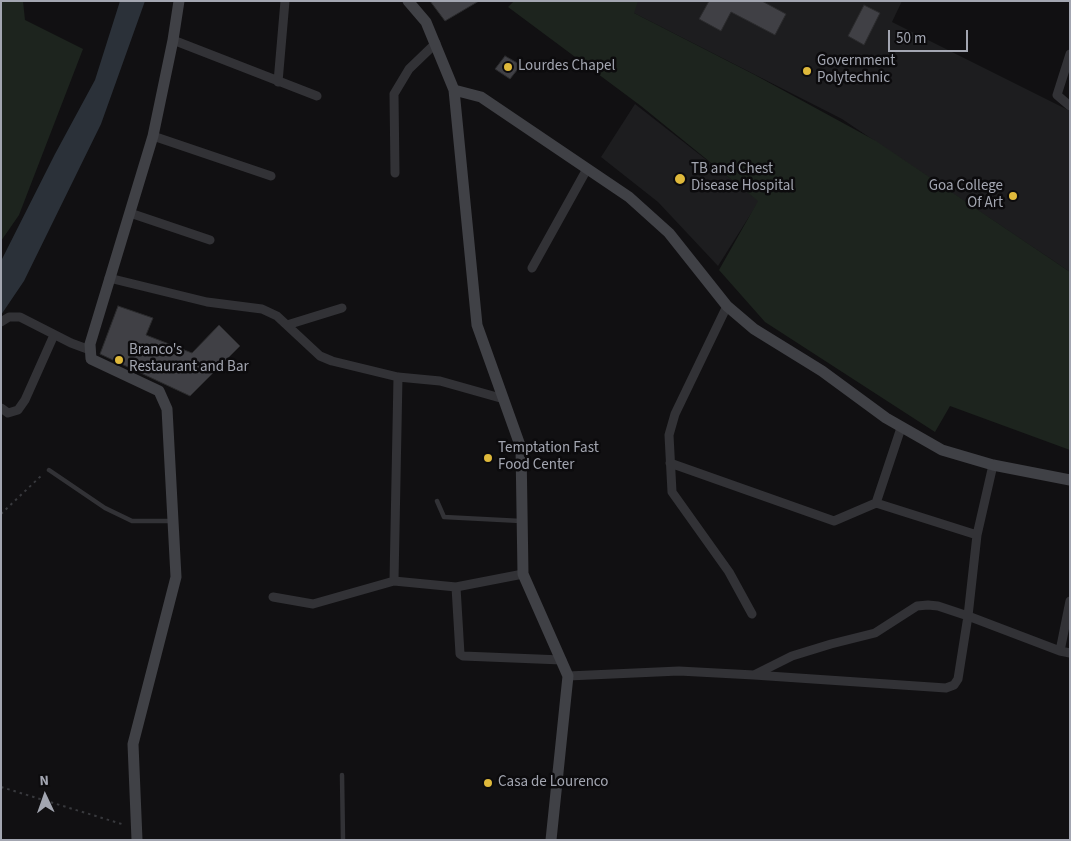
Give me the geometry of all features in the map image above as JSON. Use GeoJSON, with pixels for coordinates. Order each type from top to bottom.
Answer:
{"type":"FeatureCollection","features":[{"type":"Feature","properties":{"kind":"main road"},"geometry":{"type":"LineString","coordinates":[[137,834],[133,744],[176,577],[167,409],[159,391],[91,360],[90,344],[153,136],[179,1]]}},
{"type":"Feature","properties":{"kind":"main road"},"geometry":{"type":"LineString","coordinates":[[408,1],[426,22],[454,90],[478,325],[521,448],[524,574],[568,676],[551,840]]}},
{"type":"Feature","properties":{"kind":"main road"},"geometry":{"type":"LineString","coordinates":[[454,90],[481,97],[629,196],[669,233],[727,306],[754,329],[822,371],[901,428],[942,450],[992,465],[1070,480]]}},
{"type":"Feature","properties":{"kind":"street"},"geometry":{"type":"LineString","coordinates":[[278,82],[285,1]]}},
{"type":"Feature","properties":{"kind":"street"},"geometry":{"type":"LineString","coordinates":[[173,40],[316,96]]}},
{"type":"Feature","properties":{"kind":"street"},"geometry":{"type":"LineString","coordinates":[[395,173],[394,94],[409,69],[436,43]]}},
{"type":"Feature","properties":{"kind":"street"},"geometry":{"type":"LineString","coordinates":[[1070,54],[1057,95],[1070,106]]}},
{"type":"Feature","properties":{"kind":"street"},"geometry":{"type":"LineString","coordinates":[[153,136],[271,176]]}},
{"type":"Feature","properties":{"kind":"street"},"geometry":{"type":"LineString","coordinates":[[532,268],[587,169]]}},
{"type":"Feature","properties":{"kind":"street"},"geometry":{"type":"LineString","coordinates":[[130,213],[210,240]]}},
{"type":"Feature","properties":{"kind":"street"},"geometry":{"type":"LineString","coordinates":[[109,278],[207,302],[262,309],[277,316],[320,356],[348,366],[398,377],[440,381],[504,399]]}},
{"type":"Feature","properties":{"kind":"street"},"geometry":{"type":"LineString","coordinates":[[727,306],[675,414],[669,435],[672,492],[730,572],[752,614]]}},
{"type":"Feature","properties":{"kind":"street"},"geometry":{"type":"LineString","coordinates":[[288,326],[342,308]]}},
{"type":"Feature","properties":{"kind":"street"},"geometry":{"type":"LineString","coordinates":[[1,322],[9,317],[20,317],[54,335],[90,350]]}},
{"type":"Feature","properties":{"kind":"street"},"geometry":{"type":"LineString","coordinates":[[1,408],[8,413],[18,410],[25,400],[54,335]]}},
{"type":"Feature","properties":{"kind":"street"},"geometry":{"type":"LineString","coordinates":[[394,581],[398,377]]}},
{"type":"Feature","properties":{"kind":"street"},"geometry":{"type":"LineString","coordinates":[[876,503],[901,428]]}},
{"type":"Feature","properties":{"kind":"street"},"geometry":{"type":"LineString","coordinates":[[670,463],[834,521],[876,503],[978,535]]}},
{"type":"Feature","properties":{"kind":"street"},"geometry":{"type":"LineString","coordinates":[[568,676],[679,671],[946,688],[954,685],[958,680],[978,535],[992,465]]}},
{"type":"Feature","properties":{"kind":"street"},"geometry":{"type":"LineString","coordinates":[[273,597],[313,604],[394,581],[456,587],[524,574]]}},
{"type":"Feature","properties":{"kind":"street"},"geometry":{"type":"LineString","coordinates":[[456,587],[460,654],[463,656],[562,660]]}},
{"type":"Feature","properties":{"kind":"street"},"geometry":{"type":"LineString","coordinates":[[1060,651],[1070,601]]}},
{"type":"Feature","properties":{"kind":"street"},"geometry":{"type":"LineString","coordinates":[[754,675],[792,656],[875,633],[917,606],[928,605],[938,606],[1060,651],[1070,652]]}},
{"type":"Feature","properties":{"kind":"lane"},"geometry":{"type":"LineString","coordinates":[[49,470],[105,508],[132,522],[173,521]]}},
{"type":"Feature","properties":{"kind":"lane"},"geometry":{"type":"LineString","coordinates":[[437,501],[444,517],[522,521]]}},
{"type":"Feature","properties":{"kind":"lane"},"geometry":{"type":"LineString","coordinates":[[342,775],[343,840]]}},
{"type":"Feature","properties":{"kind":"path"},"geometry":{"type":"LineString","coordinates":[[1,514],[49,470]]}},
{"type":"Feature","properties":{"kind":"path"},"geometry":{"type":"LineString","coordinates":[[1,787],[137,834]]}},
{"type":"Feature","properties":{"kind":"shaded area"},"geometry":{"type":"Polygon","coordinates":[[[1,1],[23,1],[25,20],[83,49],[19,215],[1,241],[1,1]]]}},
{"type":"Feature","properties":{"kind":"shaded area"},"geometry":{"type":"Polygon","coordinates":[[[120,1],[145,1],[101,124],[24,281],[1,315],[1,261],[95,80],[120,1]]]}},
{"type":"Feature","properties":{"kind":"shaded area"},"geometry":{"type":"Polygon","coordinates":[[[514,1],[638,1],[634,13],[755,75],[876,141],[1070,272],[1070,450],[950,406],[935,432],[765,322],[719,270],[758,201],[641,106],[508,7],[514,1]]]}},
{"type":"Feature","properties":{"kind":"shaded area","name":"Goa College Of Art"},"geometry":{"type":"Polygon","coordinates":[[[632,1],[902,1],[892,22],[1070,111],[1070,272],[842,119],[628,10],[632,1]]]}},
{"type":"Feature","properties":{"kind":"shaded area","name":"TB and Chest Disease Hospital"},"geometry":{"type":"Polygon","coordinates":[[[635,104],[759,201],[718,266],[658,202],[601,157],[635,104]]]}},
{"type":"Feature","properties":{"kind":"building"},"geometry":{"type":"Polygon","coordinates":[[[430,1],[479,1],[445,21],[430,1]]]}},
{"type":"Feature","properties":{"kind":"building"},"geometry":{"type":"Polygon","coordinates":[[[709,1],[762,1],[786,14],[775,35],[731,12],[721,31],[699,19],[709,1]]]}},
{"type":"Feature","properties":{"kind":"building"},"geometry":{"type":"Polygon","coordinates":[[[864,5],[880,13],[864,45],[848,36],[864,5]]]}},
{"type":"Feature","properties":{"kind":"building","name":"Lourdes Chapel"},"geometry":{"type":"Polygon","coordinates":[[[505,56],[521,65],[510,79],[495,69],[505,56]]]}},
{"type":"Feature","properties":{"kind":"building"},"geometry":{"type":"Polygon","coordinates":[[[118,306],[153,318],[146,335],[192,353],[219,325],[240,346],[190,396],[100,354],[118,306]]]}},
{"type":"Feature","properties":{"kind":"place","name":"Lourdes Chapel"},"geometry":{"type":"Point","coordinates":[508,67]}},
{"type":"Feature","properties":{"kind":"place","name":"Government Polytechnic"},"geometry":{"type":"Point","coordinates":[807,71]}},
{"type":"Feature","properties":{"kind":"place","name":"TB and Chest Disease Hospital"},"geometry":{"type":"Point","coordinates":[680,179]}},
{"type":"Feature","properties":{"kind":"place","name":"Goa College Of Art"},"geometry":{"type":"Point","coordinates":[1013,196]}},
{"type":"Feature","properties":{"kind":"place","name":"Branco's Restaurant and Bar"},"geometry":{"type":"Point","coordinates":[119,360]}},
{"type":"Feature","properties":{"kind":"place","name":"Temptation Fast Food Center"},"geometry":{"type":"Point","coordinates":[488,458]}},
{"type":"Feature","properties":{"kind":"place","name":"Casa de Lourenco"},"geometry":{"type":"Point","coordinates":[488,783]}}]}
